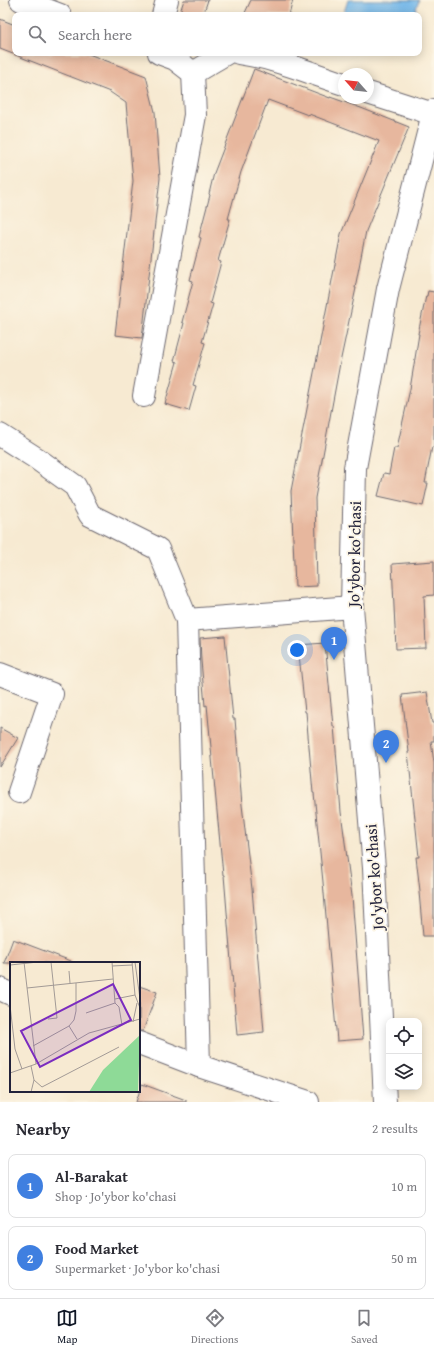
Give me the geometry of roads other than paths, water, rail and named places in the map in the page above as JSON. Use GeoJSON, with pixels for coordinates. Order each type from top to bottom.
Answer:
{"type":"FeatureCollection","features":[{"type":"Feature","properties":{"kind":"street"},"geometry":{"type":"LineString","coordinates":[[21,0],[52,12]]}},
{"type":"Feature","properties":{"kind":"street"},"geometry":{"type":"LineString","coordinates":[[164,12],[167,0]]}},
{"type":"Feature","properties":{"kind":"street"},"geometry":{"type":"LineString","coordinates":[[166,56],[175,60],[193,73]]}},
{"type":"Feature","properties":{"kind":"street"},"geometry":{"type":"LineString","coordinates":[[193,73],[222,56]]}},
{"type":"Feature","properties":{"kind":"street"},"geometry":{"type":"LineString","coordinates":[[257,56],[338,82]]}},
{"type":"Feature","properties":{"kind":"street"},"geometry":{"type":"LineString","coordinates":[[144,396],[195,114],[193,73]]}},
{"type":"Feature","properties":{"kind":"street"},"geometry":{"type":"LineString","coordinates":[[374,94],[433,112]]}},
{"type":"Feature","properties":{"kind":"street","name":"Jo'ybor ko'chasi"},"geometry":{"type":"LineString","coordinates":[[385,1102],[374,868],[352,607],[355,468],[388,289],[433,112]]}},
{"type":"Feature","properties":{"kind":"street"},"geometry":{"type":"LineString","coordinates":[[0,436],[36,458],[75,486],[90,515],[158,549],[187,620],[199,1066]]}},
{"type":"Feature","properties":{"kind":"street"},"geometry":{"type":"LineString","coordinates":[[187,620],[352,607]]}},
{"type":"Feature","properties":{"kind":"street"},"geometry":{"type":"LineString","coordinates":[[0,674],[52,694],[19,792]]}},
{"type":"Feature","properties":{"kind":"street"},"geometry":{"type":"LineString","coordinates":[[0,989],[10,994]]}},
{"type":"Feature","properties":{"kind":"street"},"geometry":{"type":"LineString","coordinates":[[140,1043],[199,1066],[308,1102]]}},
{"type":"Feature","properties":{"kind":"water"},"geometry":{"type":"Polygon","coordinates":[[[348,0],[419,0],[415,12],[344,12],[348,0]]]}},
{"type":"Feature","properties":{"kind":"place","name":"Al-Barakat"},"geometry":{"type":"Point","coordinates":[334,660]}},
{"type":"Feature","properties":{"kind":"place","name":"Food Market"},"geometry":{"type":"Point","coordinates":[386,763]}}]}
